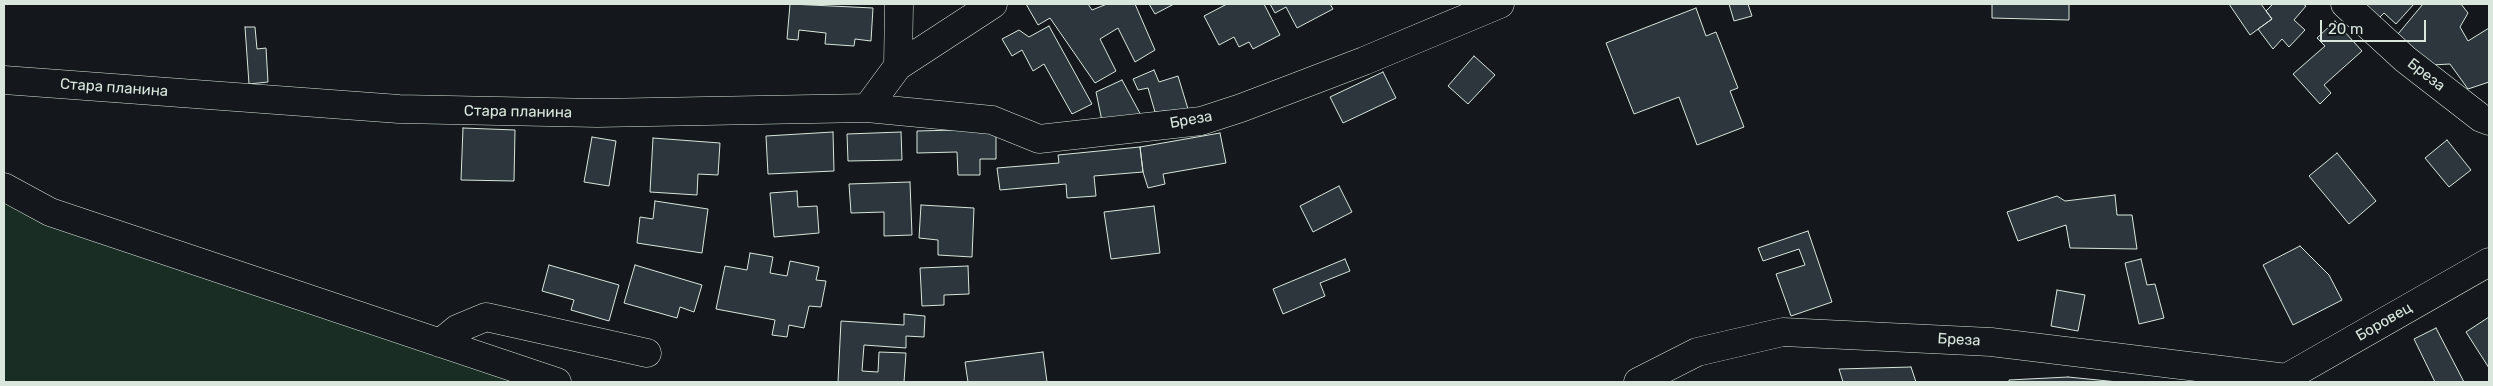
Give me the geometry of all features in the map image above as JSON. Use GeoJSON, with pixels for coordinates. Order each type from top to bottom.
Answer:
{"type":"FeatureCollection","features":[{"type":"Feature","properties":{"kind":"street"},"geometry":{"type":"LineString","coordinates":[[898,66],[899,4]]}},
{"type":"Feature","properties":{"kind":"street"},"geometry":{"type":"LineString","coordinates":[[867,108],[898,66],[993,4]]}},
{"type":"Feature","properties":{"kind":"street","name":"Бреза"},"geometry":{"type":"LineString","coordinates":[[867,108],[992,120],[1039,139],[1201,121],[1241,108],[1364,61],[1500,4]]}},
{"type":"Feature","properties":{"kind":"street","name":"Бреза"},"geometry":{"type":"LineString","coordinates":[[2345,4],[2405,59],[2481,118],[2489,122]]}},
{"type":"Feature","properties":{"kind":"street","name":"Стара планина"},"geometry":{"type":"LineString","coordinates":[[7,77],[399,109],[597,113],[867,108]]}},
{"type":"Feature","properties":{"kind":"street"},"geometry":{"type":"LineString","coordinates":[[4,187],[50,212],[557,382]]}},
{"type":"Feature","properties":{"kind":"street","name":"Боровец"},"geometry":{"type":"LineString","coordinates":[[2283,380],[2489,262]]}},
{"type":"Feature","properties":{"kind":"street"},"geometry":{"type":"LineString","coordinates":[[440,343],[458,329],[486,317],[647,353]]}},
{"type":"Feature","properties":{"kind":"street","name":"Бреза"},"geometry":{"type":"LineString","coordinates":[[1638,382],[1697,352],[1783,332],[1991,342],[2283,380]]}},
{"type":"Feature","properties":{"kind":"green space"},"geometry":{"type":"Polygon","coordinates":[[[4,187],[557,382],[4,382],[4,187]]]}},
{"type":"Feature","properties":{"kind":"building"},"geometry":{"type":"Polygon","coordinates":[[[790,4],[873,8],[871,41],[855,39],[854,46],[825,44],[826,33],[799,30],[798,40],[787,39],[790,4]]]}},
{"type":"Feature","properties":{"kind":"building"},"geometry":{"type":"Polygon","coordinates":[[[1026,4],[1088,4],[1092,10],[1107,4],[1135,4],[1155,50],[1135,62],[1118,28],[1100,39],[1116,71],[1095,83],[1050,18],[1038,25],[1026,4]]]}},
{"type":"Feature","properties":{"kind":"building"},"geometry":{"type":"Polygon","coordinates":[[[1149,4],[1174,4],[1155,14],[1149,4]]]}},
{"type":"Feature","properties":{"kind":"building"},"geometry":{"type":"Polygon","coordinates":[[[1227,4],[1264,4],[1280,35],[1253,49],[1249,42],[1239,47],[1234,37],[1219,45],[1204,16],[1227,4]]]}},
{"type":"Feature","properties":{"kind":"building"},"geometry":{"type":"Polygon","coordinates":[[[1270,4],[1330,4],[1333,9],[1297,28],[1286,7],[1275,13],[1270,4]]]}},
{"type":"Feature","properties":{"kind":"building"},"geometry":{"type":"Polygon","coordinates":[[[1729,4],[1748,4],[1752,16],[1734,21],[1729,4]]]}},
{"type":"Feature","properties":{"kind":"building"},"geometry":{"type":"Polygon","coordinates":[[[1992,4],[2069,4],[2069,20],[1992,18],[1992,4]]]}},
{"type":"Feature","properties":{"kind":"building"},"geometry":{"type":"Polygon","coordinates":[[[2229,4],[2261,4],[2272,19],[2250,35],[2229,4]]]}},
{"type":"Feature","properties":{"kind":"building"},"geometry":{"type":"Polygon","coordinates":[[[2273,4],[2303,4],[2306,6],[2294,20],[2305,30],[2289,47],[2282,39],[2273,49],[2258,29],[2272,19],[2266,11],[2273,4]]]}},
{"type":"Feature","properties":{"kind":"building"},"geometry":{"type":"Polygon","coordinates":[[[2359,4],[2414,4],[2396,24],[2384,13],[2377,20],[2359,4]]]}},
{"type":"Feature","properties":{"kind":"building"},"geometry":{"type":"Polygon","coordinates":[[[2423,4],[2461,4],[2468,13],[2460,27],[2468,41],[2489,28],[2489,82],[2468,89],[2450,64],[2431,65],[2398,34],[2423,4]]]}},
{"type":"Feature","properties":{"kind":"building"},"geometry":{"type":"Polygon","coordinates":[[[1696,8],[1706,36],[1716,32],[1738,88],[1730,91],[1744,127],[1697,145],[1679,97],[1634,114],[1606,43],[1696,8]]]}},
{"type":"Feature","properties":{"kind":"building"},"geometry":{"type":"Polygon","coordinates":[[[2335,21],[2362,51],[2324,85],[2331,93],[2320,104],[2293,74],[2325,46],[2317,38],[2335,21]]]}},
{"type":"Feature","properties":{"kind":"building"},"geometry":{"type":"Polygon","coordinates":[[[1049,26],[1092,104],[1072,114],[1044,64],[1033,71],[1022,50],[1012,56],[1002,39],[1019,30],[1029,37],[1049,26]]]}},
{"type":"Feature","properties":{"kind":"building"},"geometry":{"type":"Polygon","coordinates":[[[245,27],[255,27],[257,49],[266,48],[268,82],[249,84],[245,27]]]}},
{"type":"Feature","properties":{"kind":"building"},"geometry":{"type":"Polygon","coordinates":[[[1474,56],[1495,75],[1468,104],[1448,86],[1474,56]]]}},
{"type":"Feature","properties":{"kind":"building"},"geometry":{"type":"Polygon","coordinates":[[[1154,70],[1159,82],[1178,76],[1188,109],[1155,112],[1148,88],[1138,90],[1133,79],[1154,70]]]}},
{"type":"Feature","properties":{"kind":"building"},"geometry":{"type":"Polygon","coordinates":[[[1383,72],[1396,98],[1343,123],[1330,97],[1383,72]]]}},
{"type":"Feature","properties":{"kind":"building"},"geometry":{"type":"Polygon","coordinates":[[[1122,80],[1142,117],[1102,121],[1096,92],[1122,80]]]}},
{"type":"Feature","properties":{"kind":"building"},"geometry":{"type":"Polygon","coordinates":[[[463,128],[515,130],[514,181],[461,180],[463,128]]]}},
{"type":"Feature","properties":{"kind":"building"},"geometry":{"type":"Polygon","coordinates":[[[996,129],[996,159],[980,159],[980,175],[958,175],[957,152],[917,153],[917,131],[996,129]]]}},
{"type":"Feature","properties":{"kind":"building"},"geometry":{"type":"Polygon","coordinates":[[[833,132],[834,171],[768,174],[766,136],[833,132]]]}},
{"type":"Feature","properties":{"kind":"building"},"geometry":{"type":"Polygon","coordinates":[[[901,132],[902,160],[848,161],[847,134],[901,132]]]}},
{"type":"Feature","properties":{"kind":"building"},"geometry":{"type":"Polygon","coordinates":[[[1220,133],[1226,163],[1163,174],[1165,184],[1148,188],[1143,172],[1140,147],[1220,133]]]}},
{"type":"Feature","properties":{"kind":"building"},"geometry":{"type":"Polygon","coordinates":[[[592,137],[616,141],[609,186],[584,182],[592,137]]]}},
{"type":"Feature","properties":{"kind":"building"},"geometry":{"type":"Polygon","coordinates":[[[653,138],[720,143],[718,175],[698,174],[697,195],[650,192],[653,138]]]}},
{"type":"Feature","properties":{"kind":"building"},"geometry":{"type":"Polygon","coordinates":[[[2447,140],[2471,170],[2449,187],[2425,158],[2447,140]]]}},
{"type":"Feature","properties":{"kind":"building"},"geometry":{"type":"Polygon","coordinates":[[[1140,147],[1143,172],[1094,176],[1096,196],[1067,198],[1066,184],[1000,190],[997,168],[1059,163],[1058,155],[1140,147]]]}},
{"type":"Feature","properties":{"kind":"building"},"geometry":{"type":"Polygon","coordinates":[[[2337,153],[2376,201],[2349,224],[2309,176],[2337,153]]]}},
{"type":"Feature","properties":{"kind":"building"},"geometry":{"type":"Polygon","coordinates":[[[910,182],[912,235],[884,236],[884,212],[851,213],[849,184],[910,182]]]}},
{"type":"Feature","properties":{"kind":"building"},"geometry":{"type":"Polygon","coordinates":[[[1339,186],[1352,212],[1313,232],[1300,206],[1339,186]]]}},
{"type":"Feature","properties":{"kind":"building"},"geometry":{"type":"Polygon","coordinates":[[[797,191],[798,207],[817,206],[819,233],[774,237],[770,193],[797,191]]]}},
{"type":"Feature","properties":{"kind":"building"},"geometry":{"type":"Polygon","coordinates":[[[2115,195],[2117,215],[2132,215],[2137,249],[2070,248],[2066,225],[2018,241],[2007,212],[2057,196],[2065,201],[2115,195]]]}},
{"type":"Feature","properties":{"kind":"building"},"geometry":{"type":"Polygon","coordinates":[[[655,201],[708,209],[702,253],[637,243],[640,217],[653,219],[655,201]]]}},
{"type":"Feature","properties":{"kind":"building"},"geometry":{"type":"Polygon","coordinates":[[[921,205],[974,208],[972,257],[938,255],[938,240],[919,238],[921,205]]]}},
{"type":"Feature","properties":{"kind":"building"},"geometry":{"type":"Polygon","coordinates":[[[1154,206],[1160,253],[1111,259],[1104,212],[1154,206]]]}},
{"type":"Feature","properties":{"kind":"building"},"geometry":{"type":"Polygon","coordinates":[[[1808,231],[1832,302],[1791,316],[1776,274],[1805,265],[1799,249],[1763,261],[1758,248],[1808,231]]]}},
{"type":"Feature","properties":{"kind":"building"},"geometry":{"type":"Polygon","coordinates":[[[2300,246],[2329,275],[2342,300],[2293,325],[2263,265],[2300,246]]]}},
{"type":"Feature","properties":{"kind":"building"},"geometry":{"type":"Polygon","coordinates":[[[750,253],[773,257],[770,273],[787,276],[790,261],[819,267],[816,280],[826,281],[821,307],[809,306],[804,328],[789,325],[787,337],[772,335],[775,320],[716,309],[725,266],[747,270],[750,253]]]}},
{"type":"Feature","properties":{"kind":"building"},"geometry":{"type":"Polygon","coordinates":[[[1345,259],[1350,271],[1320,283],[1325,296],[1283,314],[1273,289],[1345,259]]]}},
{"type":"Feature","properties":{"kind":"building"},"geometry":{"type":"Polygon","coordinates":[[[2141,259],[2147,285],[2155,284],[2164,318],[2139,324],[2125,263],[2141,259]]]}},
{"type":"Feature","properties":{"kind":"building"},"geometry":{"type":"Polygon","coordinates":[[[549,265],[619,285],[609,321],[571,310],[574,300],[542,291],[549,265]]]}},
{"type":"Feature","properties":{"kind":"building"},"geometry":{"type":"Polygon","coordinates":[[[635,265],[702,285],[694,312],[680,307],[677,318],[624,303],[635,265]]]}},
{"type":"Feature","properties":{"kind":"building"},"geometry":{"type":"Polygon","coordinates":[[[968,266],[969,294],[944,295],[944,305],[922,306],[920,268],[968,266]]]}},
{"type":"Feature","properties":{"kind":"building"},"geometry":{"type":"Polygon","coordinates":[[[2057,290],[2085,295],[2078,331],[2051,326],[2057,290]]]}},
{"type":"Feature","properties":{"kind":"building"},"geometry":{"type":"Polygon","coordinates":[[[904,314],[925,316],[924,337],[906,336],[906,348],[864,345],[862,371],[878,372],[879,352],[906,353],[904,382],[838,382],[841,321],[904,325],[904,314]]]}},
{"type":"Feature","properties":{"kind":"building"},"geometry":{"type":"Polygon","coordinates":[[[2489,317],[2489,368],[2466,332],[2489,317]]]}},
{"type":"Feature","properties":{"kind":"building"},"geometry":{"type":"Polygon","coordinates":[[[2436,328],[2464,382],[2435,382],[2414,339],[2436,328]]]}},
{"type":"Feature","properties":{"kind":"building"},"geometry":{"type":"Polygon","coordinates":[[[1043,352],[1047,382],[968,382],[965,362],[1043,352]]]}},
{"type":"Feature","properties":{"kind":"building"},"geometry":{"type":"Polygon","coordinates":[[[1911,367],[1916,382],[1843,382],[1839,369],[1911,367]]]}},
{"type":"Feature","properties":{"kind":"building"},"geometry":{"type":"Polygon","coordinates":[[[2068,377],[2118,382],[2009,382],[2009,380],[2068,377]]]}}]}
